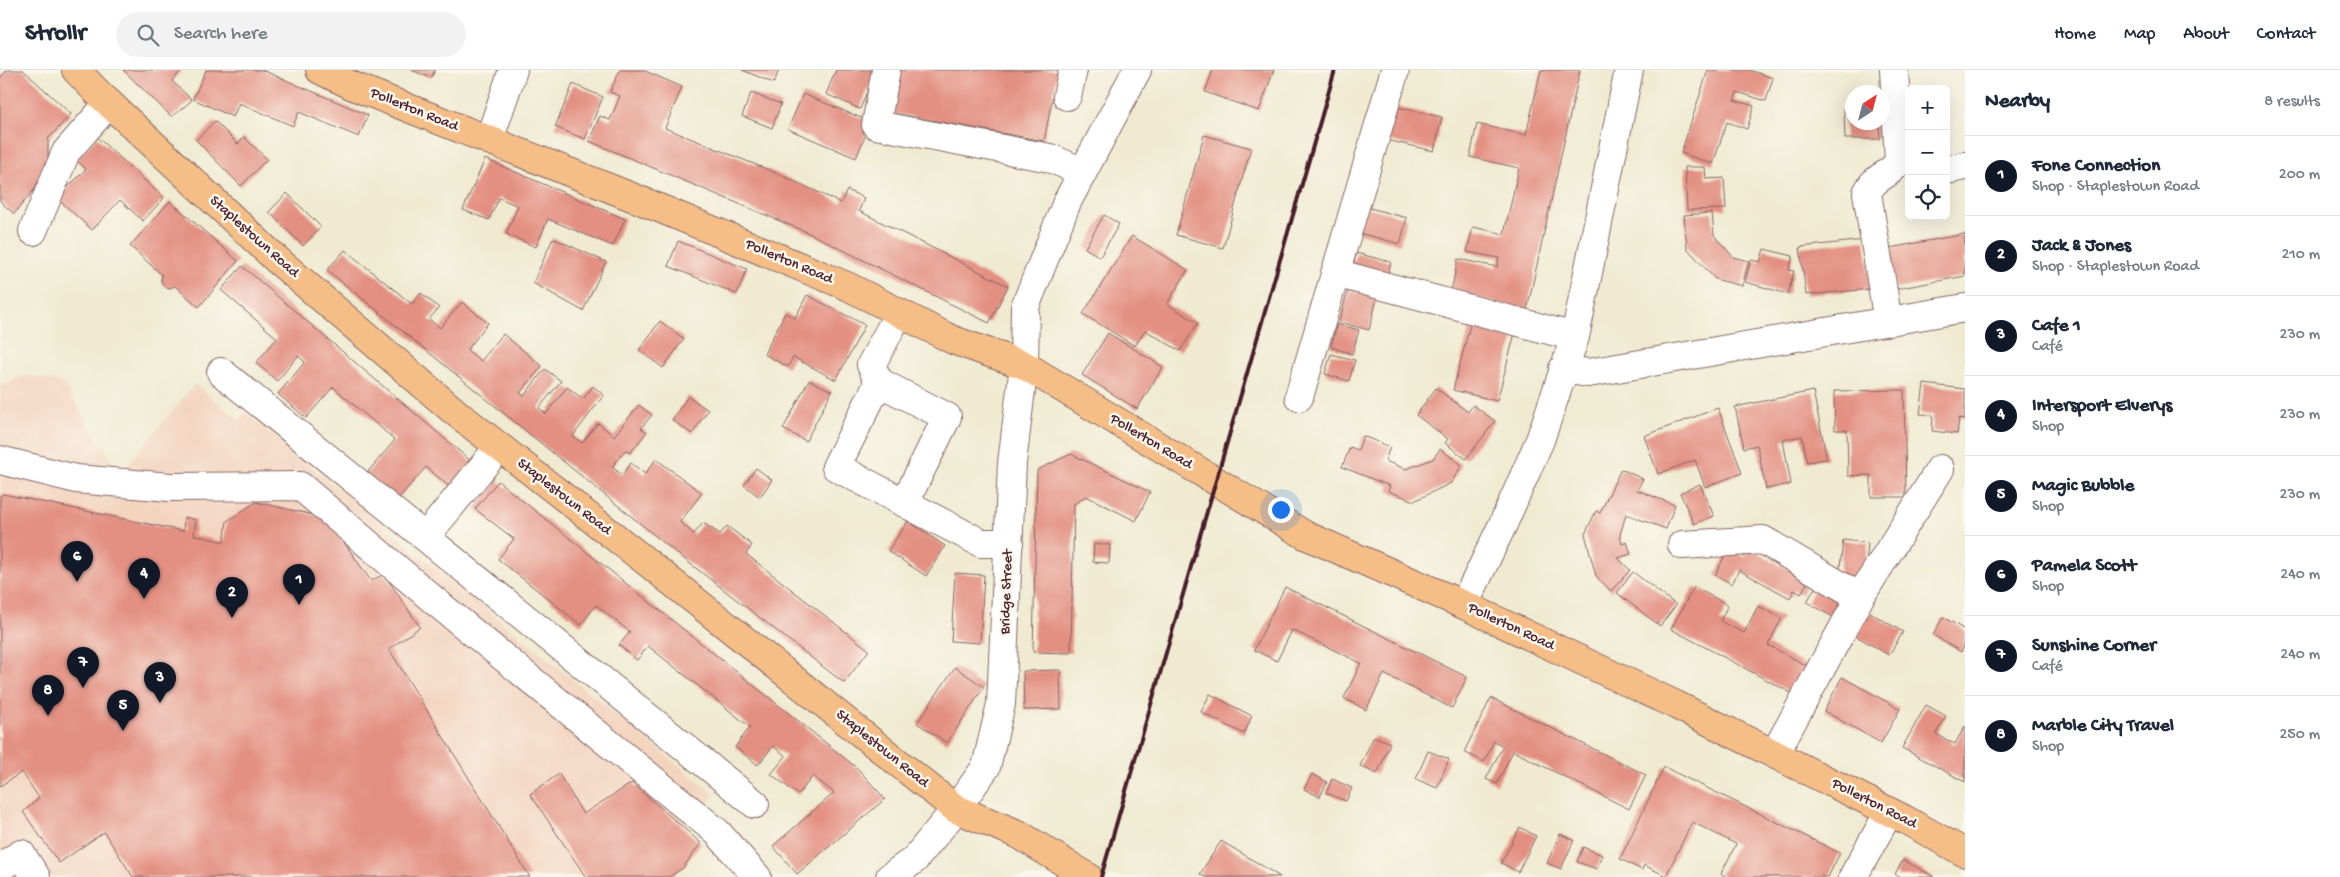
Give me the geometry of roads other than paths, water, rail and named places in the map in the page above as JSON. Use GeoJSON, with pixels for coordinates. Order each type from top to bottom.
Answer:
{"type":"FeatureCollection","features":[{"type":"Feature","properties":{"kind":"main road","name":"Staplestown Road"},"geometry":{"type":"LineString","coordinates":[[76,70],[275,258],[455,412],[956,809],[1018,834],[1088,877]]}},
{"type":"Feature","properties":{"kind":"main road","name":"Pollerton Road"},"geometry":{"type":"LineString","coordinates":[[320,70],[353,86],[647,203],[840,284],[953,340],[1024,365],[1305,536],[1464,604],[1775,753],[1965,853]]}},
{"type":"Feature","properties":{"kind":"street"},"geometry":{"type":"LineString","coordinates":[[489,140],[513,70]]}},
{"type":"Feature","properties":{"kind":"street"},"geometry":{"type":"LineString","coordinates":[[886,70],[876,124],[1050,158],[1083,172]]}},
{"type":"Feature","properties":{"kind":"street"},"geometry":{"type":"LineString","coordinates":[[1067,96],[1073,70]]}},
{"type":"Feature","properties":{"kind":"street","name":"Bridge Street"},"geometry":{"type":"LineString","coordinates":[[890,877],[914,860],[956,809],[986,767],[1001,704],[1012,463],[1024,365],[1025,308],[1067,202],[1137,70]]}},
{"type":"Feature","properties":{"kind":"street"},"geometry":{"type":"LineString","coordinates":[[1299,397],[1395,70]]}},
{"type":"Feature","properties":{"kind":"street"},"geometry":{"type":"LineString","coordinates":[[1464,604],[1503,524],[1540,440],[1575,337],[1629,70]]}},
{"type":"Feature","properties":{"kind":"street"},"geometry":{"type":"LineString","coordinates":[[1888,322],[1868,194],[1872,182],[1901,173],[1894,70]]}},
{"type":"Feature","properties":{"kind":"street"},"geometry":{"type":"LineString","coordinates":[[33,231],[66,152],[109,102]]}},
{"type":"Feature","properties":{"kind":"street"},"geometry":{"type":"LineString","coordinates":[[1950,169],[1965,166]]}},
{"type":"Feature","properties":{"kind":"street"},"geometry":{"type":"LineString","coordinates":[[1335,273],[1575,337]]}},
{"type":"Feature","properties":{"kind":"street"},"geometry":{"type":"LineString","coordinates":[[1563,369],[1588,373],[1965,308]]}},
{"type":"Feature","properties":{"kind":"street"},"geometry":{"type":"LineString","coordinates":[[899,313],[871,365],[879,382],[948,417],[904,502]]}},
{"type":"Feature","properties":{"kind":"street"},"geometry":{"type":"LineString","coordinates":[[221,372],[755,804]]}},
{"type":"Feature","properties":{"kind":"street"},"geometry":{"type":"LineString","coordinates":[[879,382],[836,466],[981,543],[1009,544]]}},
{"type":"Feature","properties":{"kind":"street"},"geometry":{"type":"LineString","coordinates":[[426,536],[499,447]]}},
{"type":"Feature","properties":{"kind":"street"},"geometry":{"type":"LineString","coordinates":[[0,460],[76,479],[170,488],[300,486],[436,602],[717,832],[757,877]]}},
{"type":"Feature","properties":{"kind":"street"},"geometry":{"type":"LineString","coordinates":[[1775,753],[1860,597],[1940,469]]}},
{"type":"Feature","properties":{"kind":"street"},"geometry":{"type":"LineString","coordinates":[[1682,545],[1763,540],[1860,597]]}},
{"type":"Feature","properties":{"kind":"street"},"geometry":{"type":"LineString","coordinates":[[1853,877],[1889,812]]}},
{"type":"Feature","properties":{"kind":"street"},"geometry":{"type":"LineString","coordinates":[[0,867],[21,854],[36,877]]}},
{"type":"Feature","properties":{"kind":"railway"},"geometry":{"type":"LineString","coordinates":[[1101,877],[1335,70]]}},
{"type":"Feature","properties":{"kind":"place","name":"Pamela Scott"},"geometry":{"type":"Point","coordinates":[77,582]}},
{"type":"Feature","properties":{"kind":"place","name":"Intersport Elverys"},"geometry":{"type":"Point","coordinates":[144,599]}},
{"type":"Feature","properties":{"kind":"place","name":"Fone Connection"},"geometry":{"type":"Point","coordinates":[299,605]}},
{"type":"Feature","properties":{"kind":"place","name":"Jack & Jones"},"geometry":{"type":"Point","coordinates":[232,618]}},
{"type":"Feature","properties":{"kind":"place","name":"Sunshine Corner"},"geometry":{"type":"Point","coordinates":[83,688]}},
{"type":"Feature","properties":{"kind":"place","name":"Cafe 1"},"geometry":{"type":"Point","coordinates":[160,703]}},
{"type":"Feature","properties":{"kind":"place","name":"Marble City Travel"},"geometry":{"type":"Point","coordinates":[48,716]}},
{"type":"Feature","properties":{"kind":"place","name":"Magic Bubble"},"geometry":{"type":"Point","coordinates":[123,731]}}]}
